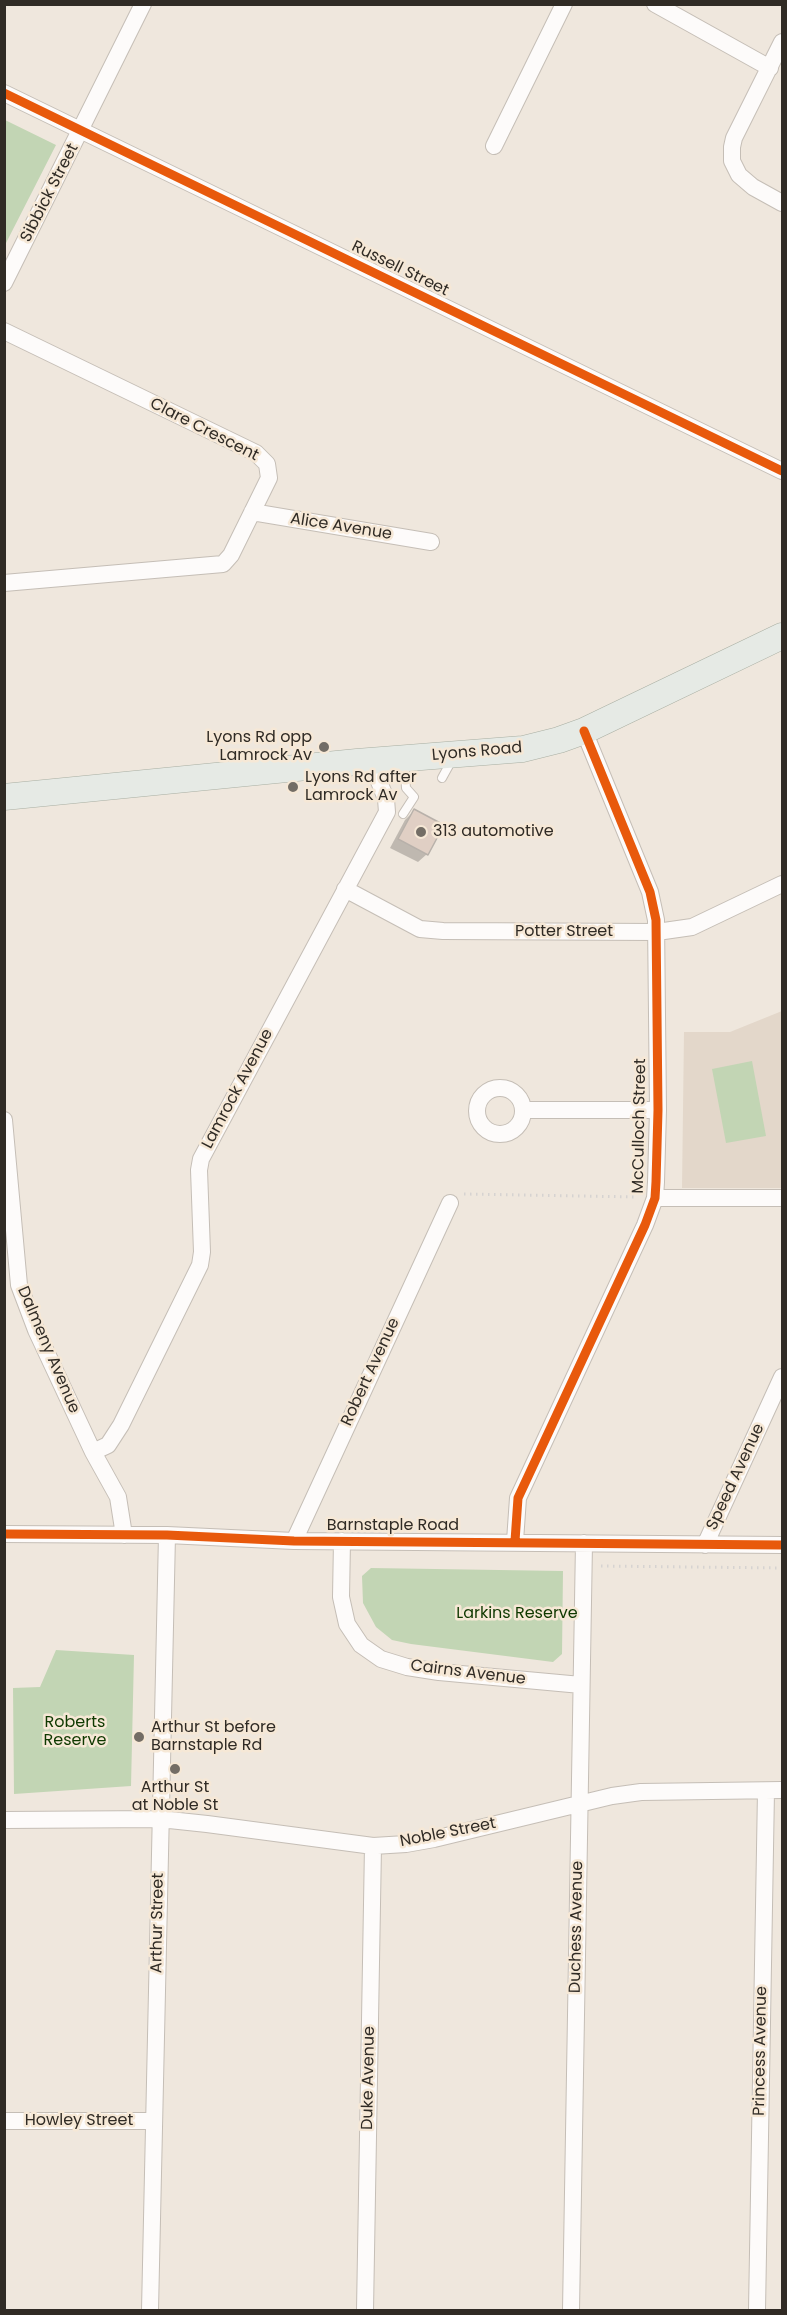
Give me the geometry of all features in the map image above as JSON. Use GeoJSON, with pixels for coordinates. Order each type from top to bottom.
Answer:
{"type":"FeatureCollection","features":[{"type":"Feature","properties":{"kind":"main road","name":"Lyons Road"},"geometry":{"type":"LineString","coordinates":[[4,797],[523,749],[584,731],[783,636]]}},
{"type":"Feature","properties":{"kind":"street","name":"Sibbick Street"},"geometry":{"type":"LineString","coordinates":[[4,284],[143,4]]}},
{"type":"Feature","properties":{"kind":"street"},"geometry":{"type":"LineString","coordinates":[[495,146],[564,4]]}},
{"type":"Feature","properties":{"kind":"street"},"geometry":{"type":"LineString","coordinates":[[655,4],[770,68]]}},
{"type":"Feature","properties":{"kind":"street"},"geometry":{"type":"LineString","coordinates":[[783,42],[734,138],[732,147],[732,161],[739,175],[753,187],[783,203]]}},
{"type":"Feature","properties":{"kind":"street","name":"Russell Street"},"geometry":{"type":"LineString","coordinates":[[4,93],[783,471]]}},
{"type":"Feature","properties":{"kind":"street","name":"Clare Crescent"},"geometry":{"type":"LineString","coordinates":[[4,331],[256,453],[267,464],[269,478],[231,555],[223,564],[4,583]]}},
{"type":"Feature","properties":{"kind":"street","name":"Alice Avenue"},"geometry":{"type":"LineString","coordinates":[[252,513],[431,542]]}},
{"type":"Feature","properties":{"kind":"street","name":"McCulloch Street"},"geometry":{"type":"LineString","coordinates":[[515,1541],[518,1498],[645,1225],[655,1197],[658,1110],[655,914],[650,892],[584,731]]}},
{"type":"Feature","properties":{"kind":"street","name":"Lamrock Avenue"},"geometry":{"type":"LineString","coordinates":[[93,1452],[108,1445],[121,1425],[200,1265],[202,1252],[199,1170],[201,1159],[387,812],[386,799],[378,779],[375,761]]}},
{"type":"Feature","properties":{"kind":"street","name":"Potter Street"},"geometry":{"type":"LineString","coordinates":[[345,889],[420,929],[657,932],[692,927],[783,884]]}},
{"type":"Feature","properties":{"kind":"street"},"geometry":{"type":"LineString","coordinates":[[523,1110],[658,1110]]}},
{"type":"Feature","properties":{"kind":"street","name":"Dalmeny Avenue"},"geometry":{"type":"LineString","coordinates":[[4,1120],[19,1285],[36,1330],[93,1452],[117,1497],[124,1535]]}},
{"type":"Feature","properties":{"kind":"street"},"geometry":{"type":"LineString","coordinates":[[655,1197],[783,1198]]}},
{"type":"Feature","properties":{"kind":"street","name":"Robert Avenue"},"geometry":{"type":"LineString","coordinates":[[294,1541],[450,1203]]}},
{"type":"Feature","properties":{"kind":"street","name":"Speed Avenue"},"geometry":{"type":"LineString","coordinates":[[705,1545],[783,1377]]}},
{"type":"Feature","properties":{"kind":"street","name":"Barnstaple Road"},"geometry":{"type":"LineString","coordinates":[[4,1534],[167,1535],[294,1541],[515,1541],[783,1545]]}},
{"type":"Feature","properties":{"kind":"street","name":"Arthur Street"},"geometry":{"type":"LineString","coordinates":[[150,2310],[167,1535]]}},
{"type":"Feature","properties":{"kind":"street","name":"Cairns Avenue"},"geometry":{"type":"LineString","coordinates":[[342,1541],[341,1597],[347,1624],[361,1645],[381,1659],[407,1667],[439,1672],[581,1686]]}},
{"type":"Feature","properties":{"kind":"street","name":"Duchess Avenue"},"geometry":{"type":"LineString","coordinates":[[571,2310],[584,1543]]}},
{"type":"Feature","properties":{"kind":"street","name":"Noble Street"},"geometry":{"type":"LineString","coordinates":[[4,1820],[160,1819],[373,1846],[434,1839],[578,1804],[641,1792],[774,1790]]}},
{"type":"Feature","properties":{"kind":"street","name":"Princess Avenue"},"geometry":{"type":"LineString","coordinates":[[757,2310],[774,1790]]}},
{"type":"Feature","properties":{"kind":"street","name":"Duke Avenue"},"geometry":{"type":"LineString","coordinates":[[365,2310],[373,1846]]}},
{"type":"Feature","properties":{"kind":"street","name":"Howley Street"},"geometry":{"type":"LineString","coordinates":[[4,2121],[154,2121]]}},
{"type":"Feature","properties":{"kind":"lane"},"geometry":{"type":"LineString","coordinates":[[442,778],[455,755]]}},
{"type":"Feature","properties":{"kind":"lane"},"geometry":{"type":"LineString","coordinates":[[403,814],[414,798],[406,788],[404,759]]}},
{"type":"Feature","properties":{"kind":"path"},"geometry":{"type":"LineString","coordinates":[[450,1203],[463,1194],[655,1197]]}},
{"type":"Feature","properties":{"kind":"path"},"geometry":{"type":"LineString","coordinates":[[584,1565],[783,1568]]}},
{"type":"Feature","properties":{"kind":"shaded area"},"geometry":{"type":"Polygon","coordinates":[[[782,1011],[782,1188],[682,1188],[684,1032],[730,1032],[782,1011]]]}},
{"type":"Feature","properties":{"kind":"green space"},"geometry":{"type":"Polygon","coordinates":[[[5,120],[56,145],[5,245],[5,120]]]}},
{"type":"Feature","properties":{"kind":"green space"},"geometry":{"type":"Polygon","coordinates":[[[752,1061],[766,1136],[726,1143],[712,1069],[752,1061]]]}},
{"type":"Feature","properties":{"kind":"green space","name":"Larkins Reserve"},"geometry":{"type":"Polygon","coordinates":[[[371,1568],[563,1571],[562,1654],[553,1662],[392,1640],[376,1627],[363,1603],[362,1576],[371,1568]]]}},
{"type":"Feature","properties":{"kind":"green space","name":"Roberts Reserve"},"geometry":{"type":"Polygon","coordinates":[[[56,1650],[134,1655],[131,1786],[14,1794],[13,1688],[40,1687],[56,1650]]]}},
{"type":"Feature","properties":{"kind":"building","name":"313 automotive"},"geometry":{"type":"Polygon","coordinates":[[[414,809],[444,825],[428,855],[398,839],[414,809]]]}},
{"type":"Feature","properties":{"kind":"cycle path"},"geometry":{"type":"LineString","coordinates":[[4,93],[782,471]]}},
{"type":"Feature","properties":{"kind":"cycle path"},"geometry":{"type":"LineString","coordinates":[[515,1541],[518,1498],[645,1225],[655,1198],[658,1110],[656,920],[650,892],[584,731]]}},
{"type":"Feature","properties":{"kind":"cycle path"},"geometry":{"type":"LineString","coordinates":[[4,1534],[167,1535],[294,1541],[782,1545]]}},
{"type":"Feature","properties":{"kind":"place","name":"Lyons Rd opp Lamrock Av"},"geometry":{"type":"Point","coordinates":[324,747]}},
{"type":"Feature","properties":{"kind":"place","name":"Lyons Rd after Lamrock Av"},"geometry":{"type":"Point","coordinates":[293,787]}},
{"type":"Feature","properties":{"kind":"place","name":"313 automotive"},"geometry":{"type":"Point","coordinates":[421,832]}},
{"type":"Feature","properties":{"kind":"place","name":"Arthur St before Barnstaple Rd"},"geometry":{"type":"Point","coordinates":[139,1737]}},
{"type":"Feature","properties":{"kind":"place","name":"Arthur St at Noble St"},"geometry":{"type":"Point","coordinates":[175,1769]}}]}
